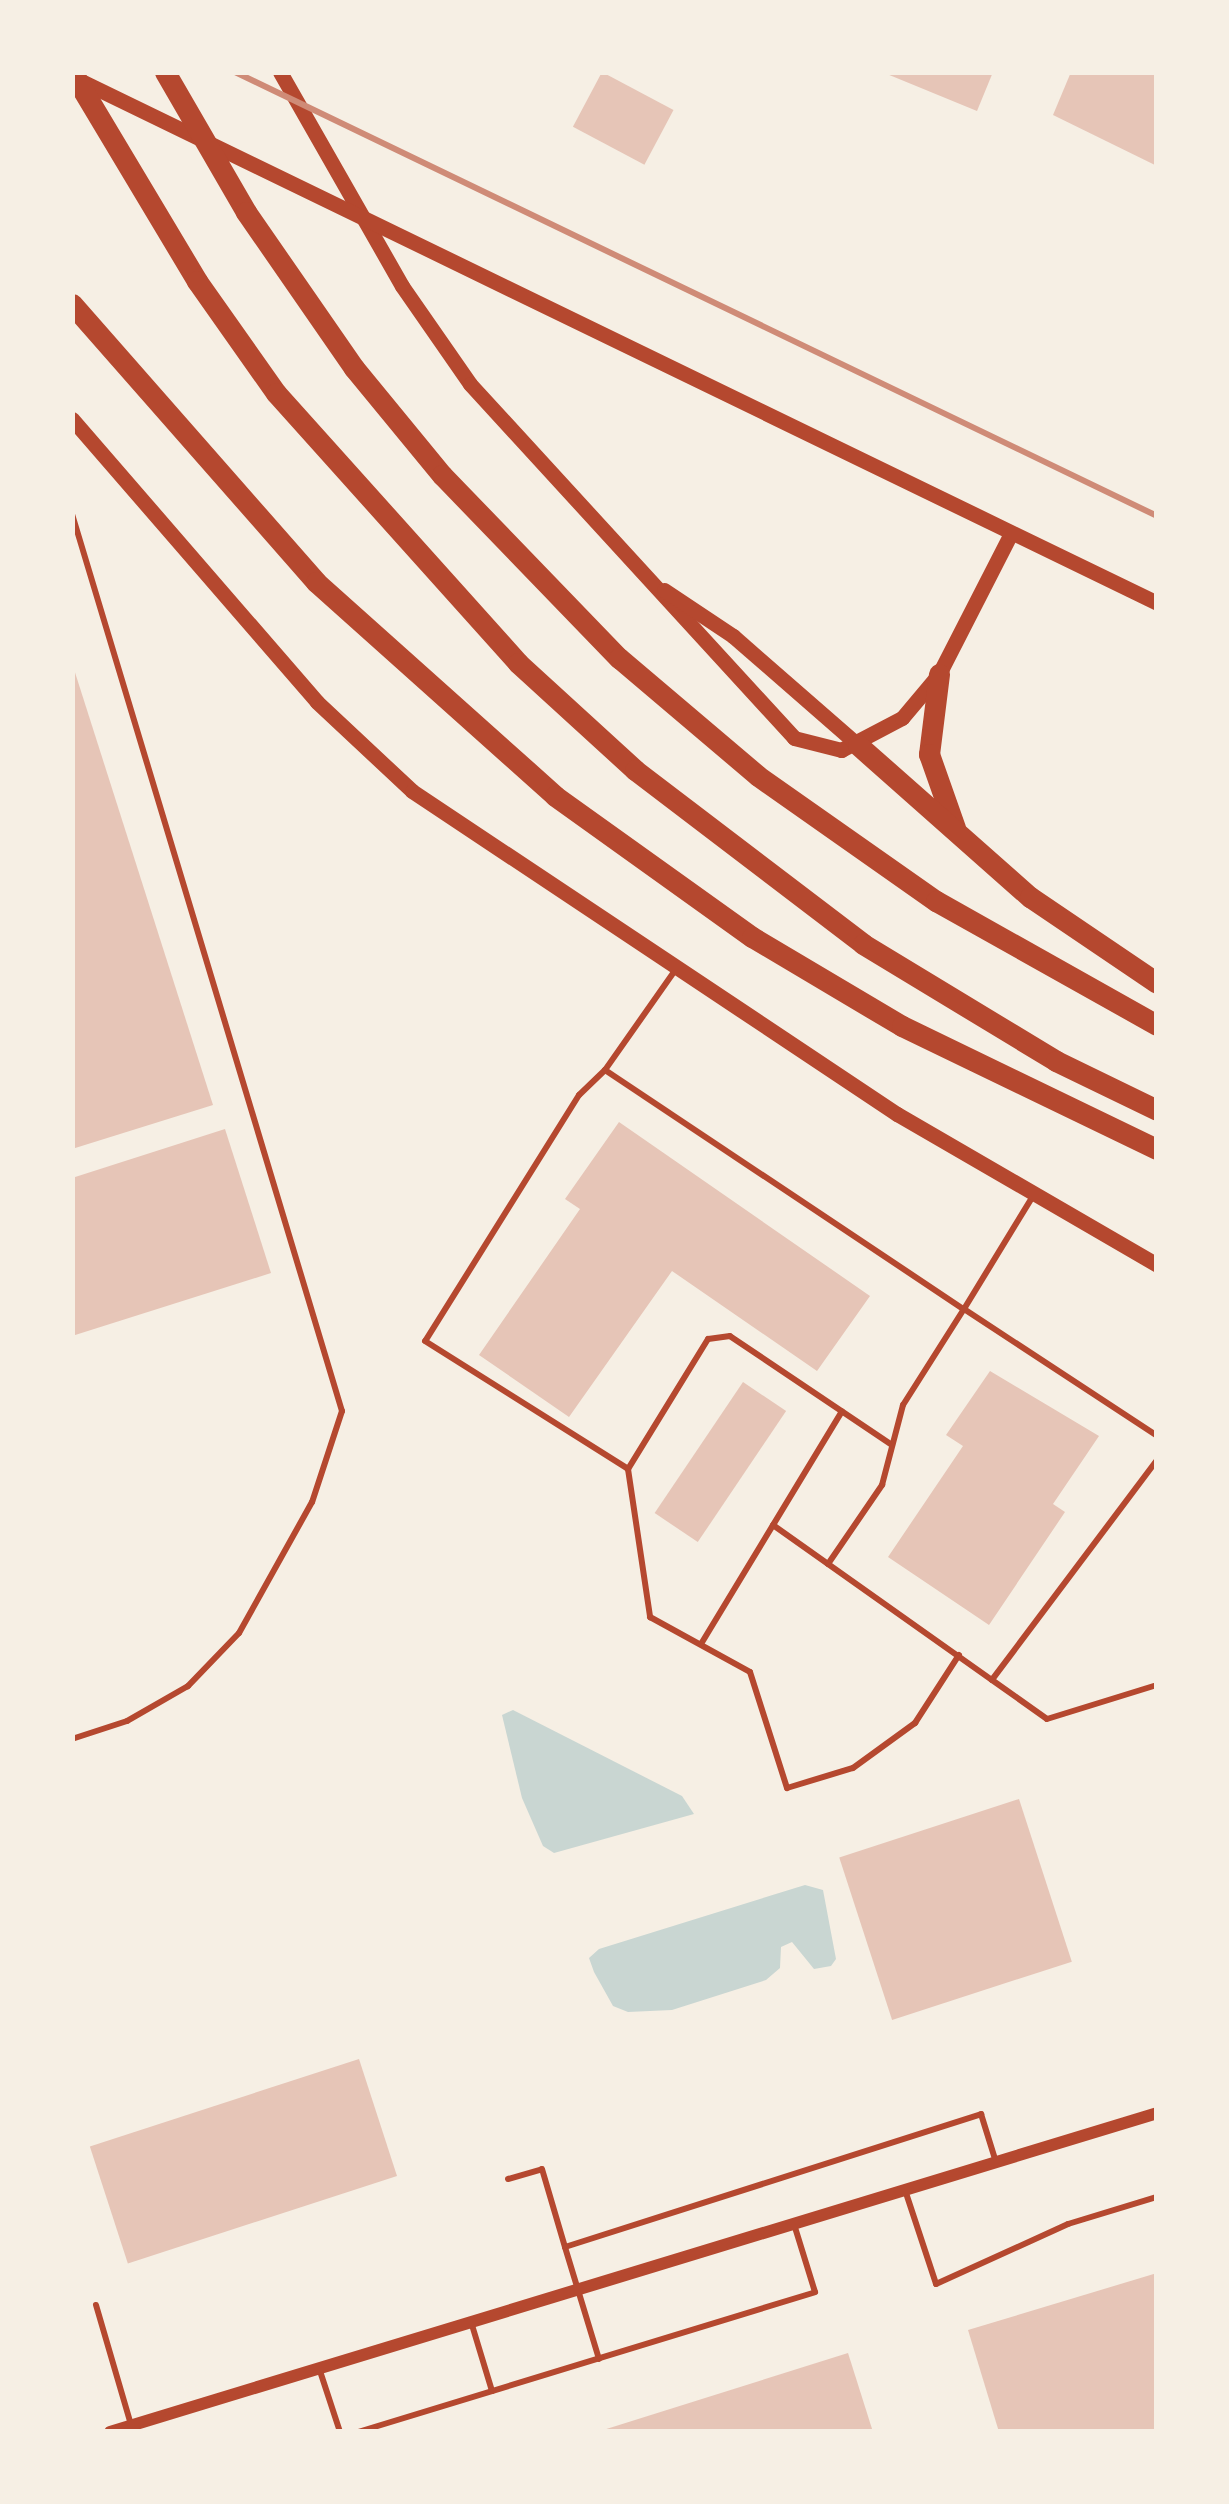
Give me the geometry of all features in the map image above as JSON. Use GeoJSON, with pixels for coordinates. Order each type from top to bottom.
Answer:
{"type":"FeatureCollection","features":[{"type":"Feature","properties":{"kind":"highway"},"geometry":{"type":"LineString","coordinates":[[165,72],[246,212],[354,368],[442,475],[619,658],[758,776],[936,902],[1157,1024]]}},
{"type":"Feature","properties":{"kind":"highway"},"geometry":{"type":"LineString","coordinates":[[72,74],[122,162],[276,393],[535,678],[635,770],[862,944],[1056,1061],[1157,1110]]}},
{"type":"Feature","properties":{"kind":"highway"},"geometry":{"type":"LineString","coordinates":[[72,304],[316,582],[556,796],[752,937],[902,1026],[1157,1149]]}},
{"type":"Feature","properties":{"kind":"highway"},"geometry":{"type":"LineString","coordinates":[[939,674],[929,754],[961,839]]}},
{"type":"Feature","properties":{"kind":"highway"},"geometry":{"type":"LineString","coordinates":[[858,745],[961,839],[1064,923],[1157,983]]}},
{"type":"Feature","properties":{"kind":"street"},"geometry":{"type":"LineString","coordinates":[[280,72],[401,286],[505,427],[660,588],[684,625],[794,738],[814,747],[858,745],[902,718],[939,674],[1011,533]]}},
{"type":"Feature","properties":{"kind":"street"},"geometry":{"type":"LineString","coordinates":[[72,74],[1157,603]]}},
{"type":"Feature","properties":{"kind":"street"},"geometry":{"type":"LineString","coordinates":[[72,419],[363,748],[464,830],[897,1114],[1157,1265]]}},
{"type":"Feature","properties":{"kind":"street"},"geometry":{"type":"LineString","coordinates":[[660,588],[716,623],[858,745]]}},
{"type":"Feature","properties":{"kind":"street"},"geometry":{"type":"LineString","coordinates":[[110,2432],[1156,2117]]}},
{"type":"Feature","properties":{"kind":"lane"},"geometry":{"type":"LineString","coordinates":[[72,514],[342,1411],[313,1502],[238,1633],[188,1685],[127,1720],[72,1739]]}},
{"type":"Feature","properties":{"kind":"lane"},"geometry":{"type":"LineString","coordinates":[[628,1469],[425,1341],[579,1095],[605,1070],[676,969]]}},
{"type":"Feature","properties":{"kind":"lane"},"geometry":{"type":"LineString","coordinates":[[605,1070],[1157,1436]]}},
{"type":"Feature","properties":{"kind":"lane"},"geometry":{"type":"LineString","coordinates":[[828,1564],[882,1485],[903,1406],[1034,1193]]}},
{"type":"Feature","properties":{"kind":"lane"},"geometry":{"type":"LineString","coordinates":[[892,1445],[730,1336],[708,1339],[628,1469],[650,1617],[750,1672],[787,1789],[853,1768],[915,1723],[959,1655]]}},
{"type":"Feature","properties":{"kind":"lane"},"geometry":{"type":"LineString","coordinates":[[700,1645],[842,1411]]}},
{"type":"Feature","properties":{"kind":"lane"},"geometry":{"type":"LineString","coordinates":[[992,1679],[1157,1460]]}},
{"type":"Feature","properties":{"kind":"lane"},"geometry":{"type":"LineString","coordinates":[[773,1526],[1047,1719],[1157,1685]]}},
{"type":"Feature","properties":{"kind":"lane"},"geometry":{"type":"LineString","coordinates":[[566,2247],[981,2114],[995,2162]]}},
{"type":"Feature","properties":{"kind":"lane"},"geometry":{"type":"LineString","coordinates":[[508,2179],[542,2169],[599,2359]]}},
{"type":"Feature","properties":{"kind":"lane"},"geometry":{"type":"LineString","coordinates":[[905,2190],[936,2284],[1068,2224],[1157,2197]]}},
{"type":"Feature","properties":{"kind":"lane"},"geometry":{"type":"LineString","coordinates":[[358,2432],[814,2292],[794,2224]]}},
{"type":"Feature","properties":{"kind":"lane"},"geometry":{"type":"LineString","coordinates":[[96,2305],[131,2426]]}},
{"type":"Feature","properties":{"kind":"lane"},"geometry":{"type":"LineString","coordinates":[[471,2322],[492,2391]]}},
{"type":"Feature","properties":{"kind":"lane"},"geometry":{"type":"LineString","coordinates":[[319,2368],[340,2432]]}},
{"type":"Feature","properties":{"kind":"shaded area"},"geometry":{"type":"Polygon","coordinates":[[[513,1710],[682,1796],[694,1814],[554,1853],[543,1846],[522,1798],[502,1715],[513,1710]]]}},
{"type":"Feature","properties":{"kind":"shaded area"},"geometry":{"type":"Polygon","coordinates":[[[805,1885],[823,1890],[836,1959],[831,1966],[814,1969],[792,1942],[781,1947],[780,1968],[766,1980],[672,2010],[628,2012],[613,2006],[594,1972],[589,1958],[599,1949],[805,1885]]]}},
{"type":"Feature","properties":{"kind":"building"},"geometry":{"type":"Polygon","coordinates":[[[602,72],[674,110],[644,165],[573,127],[602,72]]]}},
{"type":"Feature","properties":{"kind":"building"},"geometry":{"type":"Polygon","coordinates":[[[882,72],[993,72],[977,111],[882,72]]]}},
{"type":"Feature","properties":{"kind":"building"},"geometry":{"type":"Polygon","coordinates":[[[1071,72],[1157,72],[1157,166],[1053,115],[1071,72]]]}},
{"type":"Feature","properties":{"kind":"building"},"geometry":{"type":"Polygon","coordinates":[[[72,663],[213,1105],[72,1149],[72,663]]]}},
{"type":"Feature","properties":{"kind":"building"},"geometry":{"type":"Polygon","coordinates":[[[619,1122],[870,1296],[817,1371],[672,1271],[569,1417],[479,1355],[580,1209],[565,1199],[619,1122]]]}},
{"type":"Feature","properties":{"kind":"building"},"geometry":{"type":"Polygon","coordinates":[[[225,1129],[271,1273],[72,1336],[72,1178],[225,1129]]]}},
{"type":"Feature","properties":{"kind":"building"},"geometry":{"type":"Polygon","coordinates":[[[990,1371],[1099,1436],[1053,1504],[1065,1512],[989,1625],[888,1557],[963,1446],[946,1435],[990,1371]]]}},
{"type":"Feature","properties":{"kind":"building"},"geometry":{"type":"Polygon","coordinates":[[[743,1382],[786,1411],[698,1542],[655,1513],[743,1382]]]}},
{"type":"Feature","properties":{"kind":"building"},"geometry":{"type":"Polygon","coordinates":[[[1019,1799],[1072,1962],[892,2020],[839,1857],[1019,1799]]]}},
{"type":"Feature","properties":{"kind":"building"},"geometry":{"type":"Polygon","coordinates":[[[359,2059],[397,2176],[128,2263],[90,2146],[359,2059]]]}},
{"type":"Feature","properties":{"kind":"building"},"geometry":{"type":"Polygon","coordinates":[[[1157,2273],[1157,2432],[999,2432],[968,2330],[1157,2273]]]}},
{"type":"Feature","properties":{"kind":"building"},"geometry":{"type":"Polygon","coordinates":[[[848,2353],[873,2432],[600,2431],[848,2353]]]}},
{"type":"Feature","properties":{"kind":"railway"},"geometry":{"type":"LineString","coordinates":[[235,72],[1157,516]]}}]}
